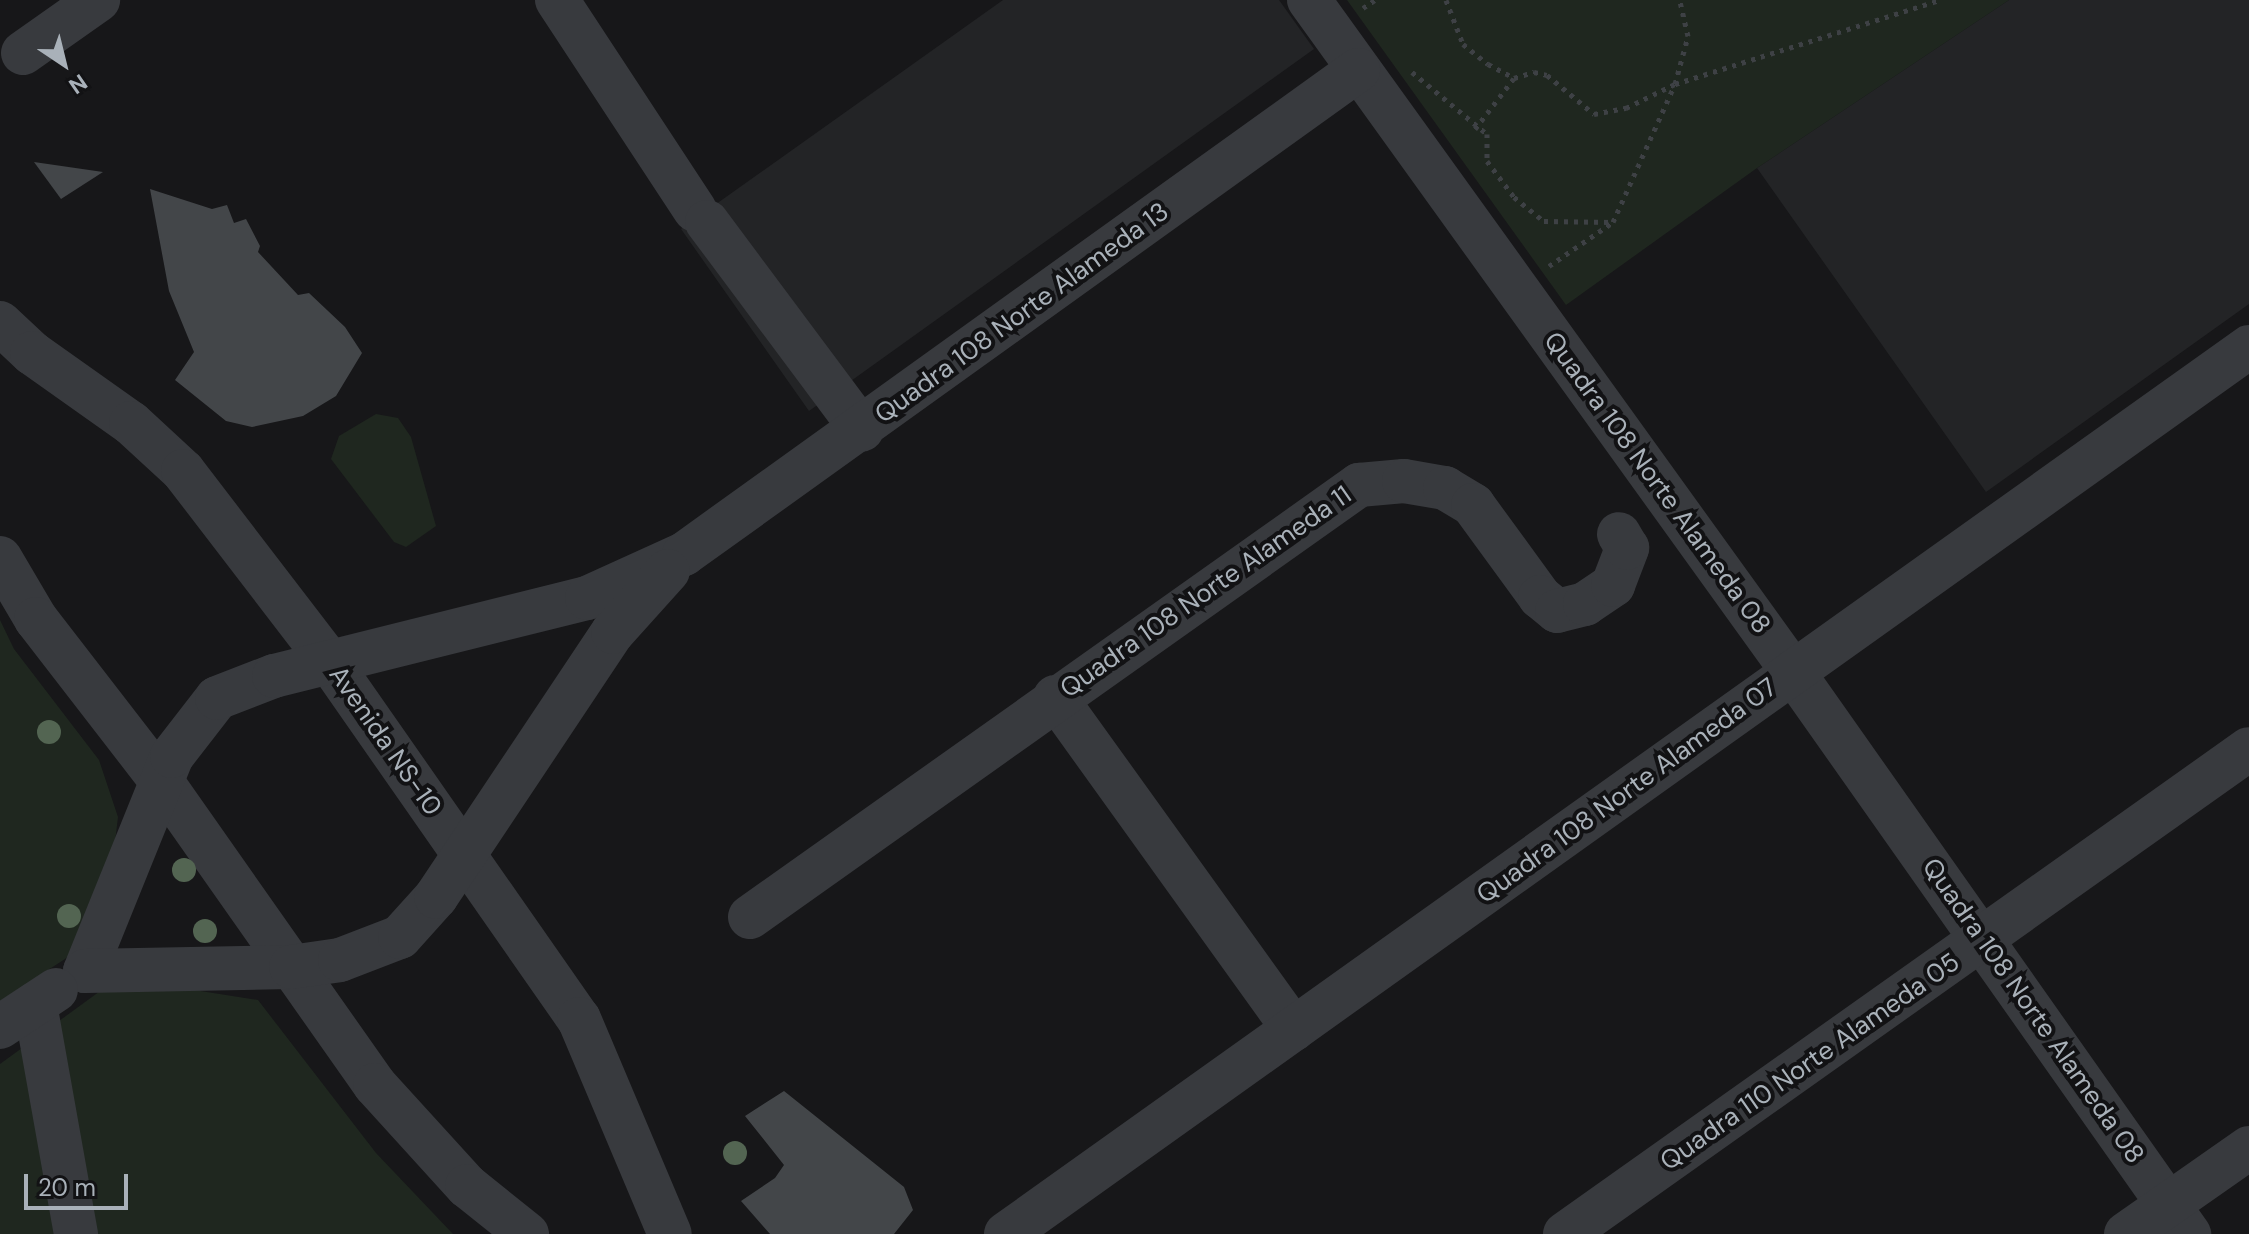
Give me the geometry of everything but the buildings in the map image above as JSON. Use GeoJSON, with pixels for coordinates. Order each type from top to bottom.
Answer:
{"type":"FeatureCollection","features":[{"type":"Feature","properties":{"kind":"street"},"geometry":{"type":"LineString","coordinates":[[23,53],[98,0]]}},
{"type":"Feature","properties":{"kind":"street"},"geometry":{"type":"LineString","coordinates":[[557,0],[701,216],[862,430]]}},
{"type":"Feature","properties":{"kind":"street","name":"Quadra 108 Norte Alameda 08"},"geometry":{"type":"LineString","coordinates":[[1309,0],[1379,68],[1793,672],[2179,1219]]}},
{"type":"Feature","properties":{"kind":"street","name":"Quadra 108 Norte Alameda 13"},"geometry":{"type":"LineString","coordinates":[[684,554],[1379,68]]}},
{"type":"Feature","properties":{"kind":"street","name":"Avenida NS-10"},"geometry":{"type":"LineString","coordinates":[[0,323],[32,353],[131,423],[183,471],[331,664],[579,1019],[670,1234]]}},
{"type":"Feature","properties":{"kind":"street","name":"Quadra 108 Norte Alameda 07"},"geometry":{"type":"LineString","coordinates":[[1006,1234],[2249,347]]}},
{"type":"Feature","properties":{"kind":"street","name":"Quadra 108 Norte Alameda 11"},"geometry":{"type":"LineString","coordinates":[[750,917],[1055,697],[1359,485],[1404,481],[1431,486],[1473,505],[1532,587],[1557,611],[1585,604],[1613,585],[1627,548],[1619,534]]}},
{"type":"Feature","properties":{"kind":"street"},"geometry":{"type":"LineString","coordinates":[[85,971],[183,738],[217,698],[243,685],[587,598],[684,554]]}},
{"type":"Feature","properties":{"kind":"street"},"geometry":{"type":"LineString","coordinates":[[76,1234],[17,1016],[85,971],[291,967],[340,960],[400,937],[420,920],[613,632],[684,554]]}},
{"type":"Feature","properties":{"kind":"street"},"geometry":{"type":"LineString","coordinates":[[0,558],[36,619],[162,782],[291,967],[419,1138],[467,1186],[527,1234]]}},
{"type":"Feature","properties":{"kind":"street"},"geometry":{"type":"LineString","coordinates":[[1055,697],[1294,1029]]}},
{"type":"Feature","properties":{"kind":"street","name":"Quadra 110 Norte Alameda 05"},"geometry":{"type":"LineString","coordinates":[[1565,1234],[2249,749]]}},
{"type":"Feature","properties":{"kind":"street"},"geometry":{"type":"LineString","coordinates":[[2126,1234],[2179,1219],[2249,1148]]}},
{"type":"Feature","properties":{"kind":"path"},"geometry":{"type":"LineString","coordinates":[[1358,0],[1370,20]]}},
{"type":"Feature","properties":{"kind":"path"},"geometry":{"type":"LineString","coordinates":[[1363,8],[1375,0]]}},
{"type":"Feature","properties":{"kind":"path"},"geometry":{"type":"LineString","coordinates":[[1446,0],[1463,44],[1514,78]]}},
{"type":"Feature","properties":{"kind":"path"},"geometry":{"type":"LineString","coordinates":[[1541,271],[1613,222],[1675,84],[1688,36],[1680,0]]}},
{"type":"Feature","properties":{"kind":"path"},"geometry":{"type":"LineString","coordinates":[[1475,129],[1514,78],[1534,72],[1547,75],[1594,114],[1626,108],[1675,84],[1940,0]]}},
{"type":"Feature","properties":{"kind":"path"},"geometry":{"type":"LineString","coordinates":[[1379,68],[1422,77],[1475,129],[1487,134],[1487,161],[1514,197],[1544,221],[1613,222]]}},
{"type":"Feature","properties":{"kind":"shaded area"},"geometry":{"type":"Polygon","coordinates":[[[1003,0],[1279,0],[1314,49],[809,411],[681,229],[1003,0]]]}},
{"type":"Feature","properties":{"kind":"shaded area"},"geometry":{"type":"Polygon","coordinates":[[[1347,0],[2009,0],[1757,168],[1566,305],[1347,0]]]}},
{"type":"Feature","properties":{"kind":"shaded area"},"geometry":{"type":"Polygon","coordinates":[[[2009,0],[2249,0],[2249,304],[1986,492],[1757,168],[2009,0]]]}},
{"type":"Feature","properties":{"kind":"shaded area"},"geometry":{"type":"Polygon","coordinates":[[[376,414],[398,418],[411,437],[436,526],[406,547],[394,542],[331,459],[339,436],[376,414]]]}},
{"type":"Feature","properties":{"kind":"shaded area"},"geometry":{"type":"Polygon","coordinates":[[[0,620],[14,649],[99,760],[118,817],[108,901],[92,934],[65,959],[0,1001],[0,620]]]}},
{"type":"Feature","properties":{"kind":"shaded area"},"geometry":{"type":"Polygon","coordinates":[[[118,978],[258,1000],[376,1153],[453,1234],[0,1234],[0,1064],[118,978]]]}}]}
